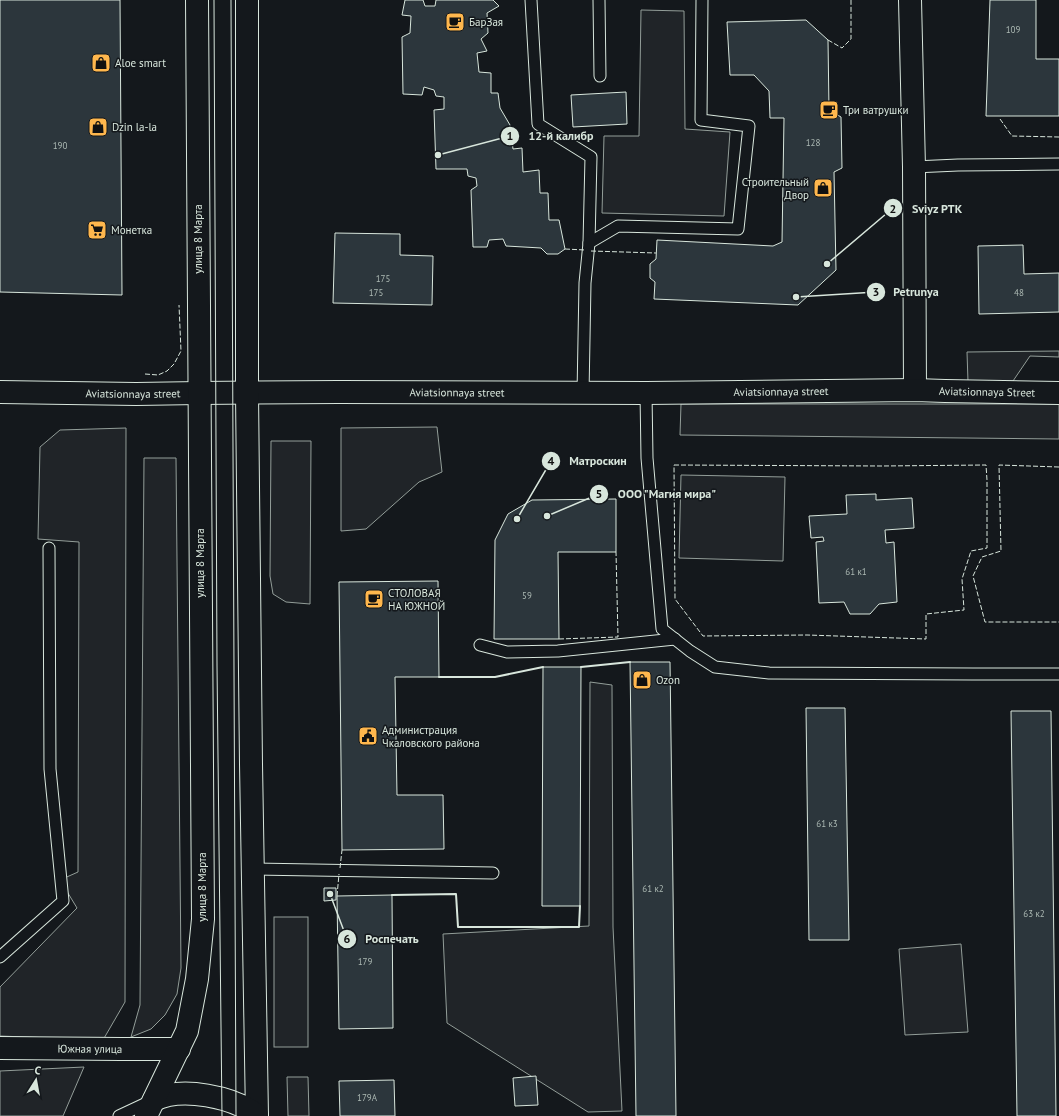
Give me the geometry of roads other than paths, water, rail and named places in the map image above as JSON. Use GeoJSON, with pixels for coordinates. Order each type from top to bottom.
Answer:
{"type":"FeatureCollection","features":[{"type":"Feature","properties":{"kind":"main road","name":"улица 8 Марта"},"geometry":{"type":"LineString","coordinates":[[150,1108],[187,1031],[197,978],[203,919],[197,0]]}},
{"type":"Feature","properties":{"kind":"main road"},"geometry":{"type":"LineString","coordinates":[[246,0],[247,393],[257,1116]]}},
{"type":"Feature","properties":{"kind":"main road"},"geometry":{"type":"LineString","coordinates":[[910,0],[914,167],[915,390]]}},
{"type":"Feature","properties":{"kind":"main road","name":"Aviatsionnaya street"},"geometry":{"type":"LineString","coordinates":[[0,392],[136,394],[346,392],[583,394],[915,390]]}},
{"type":"Feature","properties":{"kind":"main road","name":"Aviatsionnaya Street"},"geometry":{"type":"LineString","coordinates":[[915,390],[1059,392]]}},
{"type":"Feature","properties":{"kind":"main road","name":"Южная улица"},"geometry":{"type":"LineString","coordinates":[[0,1048],[179,1049]]}},
{"type":"Feature","properties":{"kind":"main road"},"geometry":{"type":"LineString","coordinates":[[150,1108],[160,1097],[178,1094],[208,1096],[244,1107],[257,1116]]}},
{"type":"Feature","properties":{"kind":"lane"},"geometry":{"type":"LineString","coordinates":[[531,0],[538,124],[591,157],[589,243],[584,283],[583,394]]}},
{"type":"Feature","properties":{"kind":"lane"},"geometry":{"type":"LineString","coordinates":[[599,0],[600,76]]}},
{"type":"Feature","properties":{"kind":"lane"},"geometry":{"type":"LineString","coordinates":[[589,243],[618,226],[738,229],[749,126],[701,120],[702,0]]}},
{"type":"Feature","properties":{"kind":"lane"},"geometry":{"type":"LineString","coordinates":[[914,167],[1059,164]]}},
{"type":"Feature","properties":{"kind":"lane"},"geometry":{"type":"LineString","coordinates":[[646,393],[647,458],[662,629],[690,652],[715,667],[769,673],[1059,674]]}},
{"type":"Feature","properties":{"kind":"lane"},"geometry":{"type":"LineString","coordinates":[[0,957],[63,901],[50,769],[49,548]]}},
{"type":"Feature","properties":{"kind":"lane"},"geometry":{"type":"LineString","coordinates":[[480,645],[507,652],[558,651],[675,639]]}},
{"type":"Feature","properties":{"kind":"lane"},"geometry":{"type":"LineString","coordinates":[[253,869],[493,873]]}},
{"type":"Feature","properties":{"kind":"lane"},"geometry":{"type":"LineString","coordinates":[[119,1116],[150,1108]]}},
{"type":"Feature","properties":{"kind":"tram line"},"geometry":{"type":"LineString","coordinates":[[214,0],[217,665],[222,1116]]}},
{"type":"Feature","properties":{"kind":"tram line"},"geometry":{"type":"LineString","coordinates":[[231,0],[236,1116]]}},
{"type":"Feature","properties":{"kind":"place","name":"БарЗая"},"geometry":{"type":"Point","coordinates":[455,22]}},
{"type":"Feature","properties":{"kind":"place","name":"Aloe smart"},"geometry":{"type":"Point","coordinates":[101,63]}},
{"type":"Feature","properties":{"kind":"place","name":"Три ватрушки"},"geometry":{"type":"Point","coordinates":[829,110]}},
{"type":"Feature","properties":{"kind":"place","name":"Dzin la-la"},"geometry":{"type":"Point","coordinates":[98,127]}},
{"type":"Feature","properties":{"kind":"place","name":"12-й калибр"},"geometry":{"type":"Point","coordinates":[438,155]}},
{"type":"Feature","properties":{"kind":"place","name":"Строительный Двор"},"geometry":{"type":"Point","coordinates":[823,188]}},
{"type":"Feature","properties":{"kind":"place","name":"Монетка"},"geometry":{"type":"Point","coordinates":[97,230]}},
{"type":"Feature","properties":{"kind":"place","name":"Sviyz PTK"},"geometry":{"type":"Point","coordinates":[827,264]}},
{"type":"Feature","properties":{"kind":"place","name":"Petrunya"},"geometry":{"type":"Point","coordinates":[796,297]}},
{"type":"Feature","properties":{"kind":"place","name":"ООО \"Магия мира\""},"geometry":{"type":"Point","coordinates":[547,516]}},
{"type":"Feature","properties":{"kind":"place","name":"Матроскин"},"geometry":{"type":"Point","coordinates":[517,519]}},
{"type":"Feature","properties":{"kind":"place","name":"СТОЛОВАЯ НА ЮЖНОЙ"},"geometry":{"type":"Point","coordinates":[374,599]}},
{"type":"Feature","properties":{"kind":"place","name":"Ozon"},"geometry":{"type":"Point","coordinates":[642,680]}},
{"type":"Feature","properties":{"kind":"place","name":"Администрация Чкаловского района"},"geometry":{"type":"Point","coordinates":[368,736]}},
{"type":"Feature","properties":{"kind":"place","name":"Роспечать"},"geometry":{"type":"Point","coordinates":[330,894]}}]}
